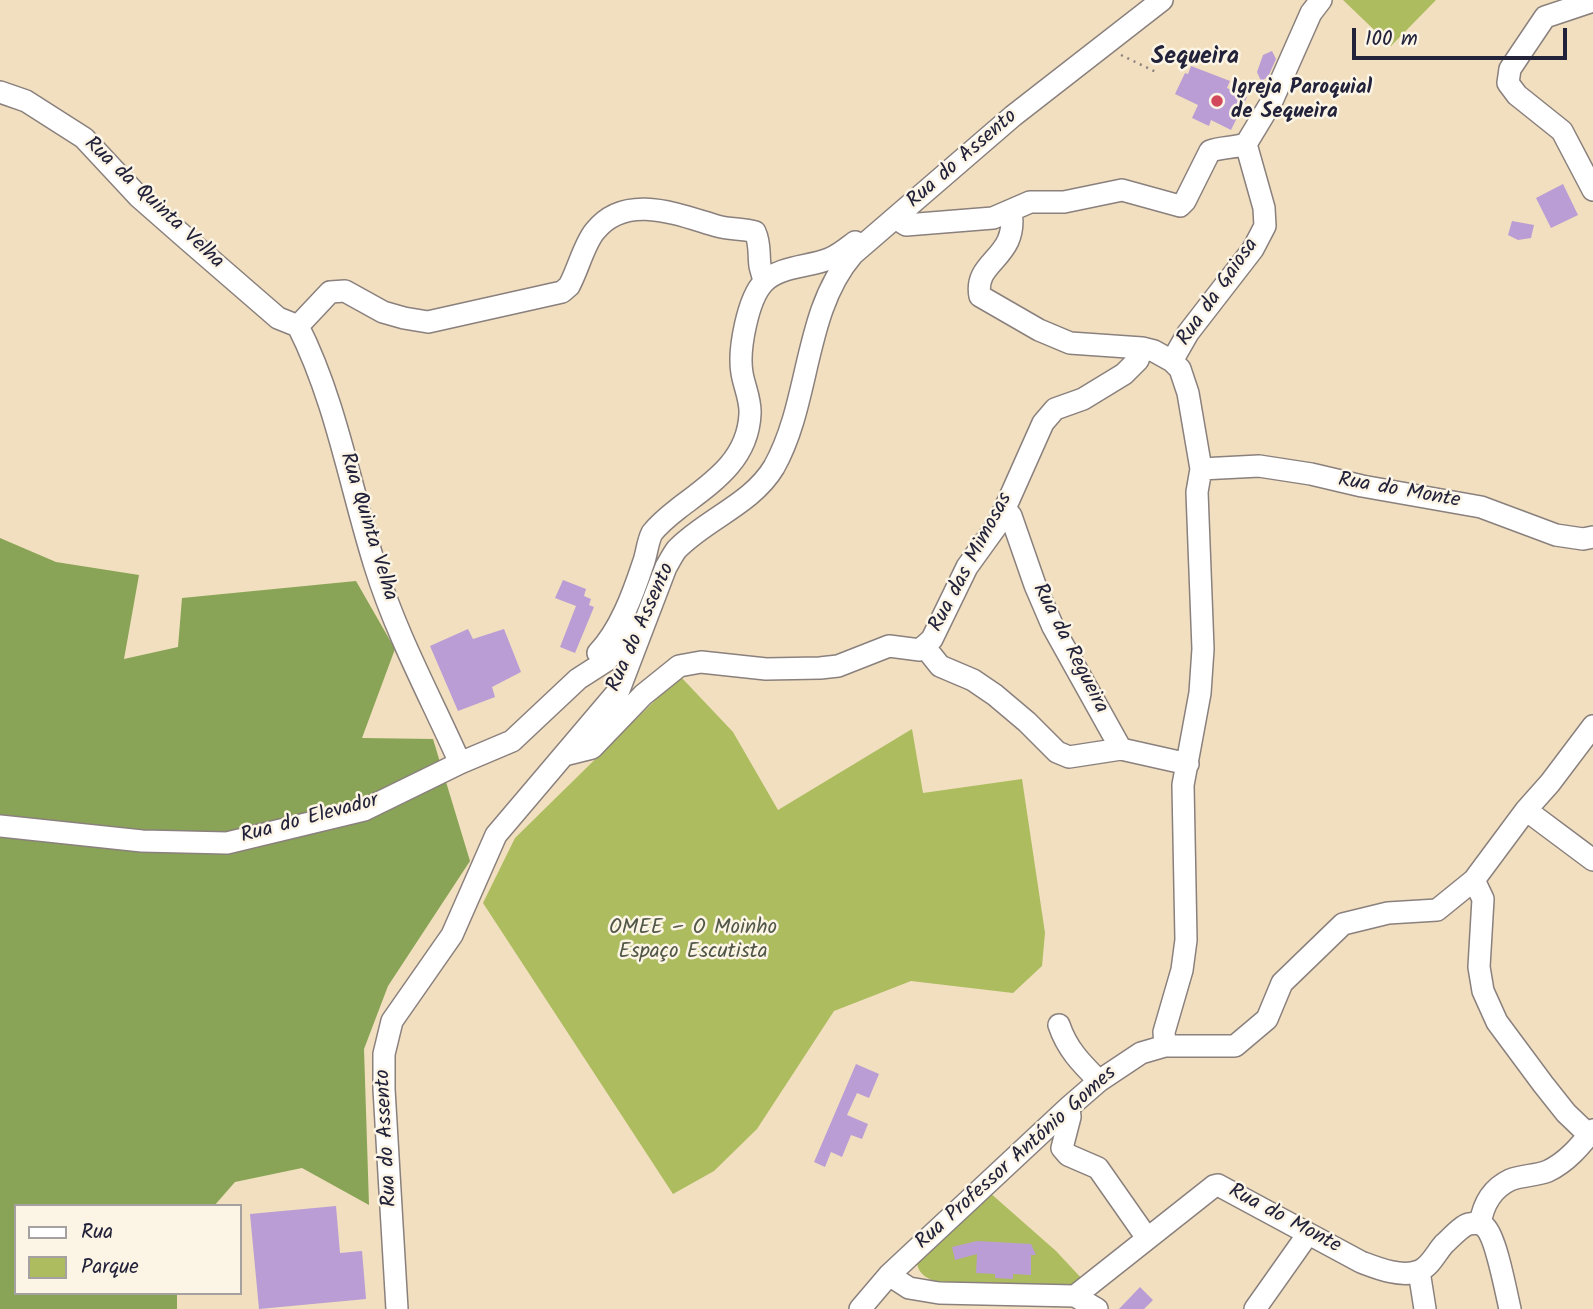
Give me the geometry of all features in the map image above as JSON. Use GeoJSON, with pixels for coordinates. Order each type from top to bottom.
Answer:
{"type":"FeatureCollection","features":[{"type":"Feature","properties":{"kind":"street","name":"Rua do Assento"},"geometry":{"type":"LineString","coordinates":[[397,1309],[384,1054],[392,1021],[452,935],[496,835],[619,690],[666,567],[677,550],[760,486],[774,467],[785,442],[826,298],[838,272],[853,254],[1013,116],[1162,0]]}},
{"type":"Feature","properties":{"kind":"street"},"geometry":{"type":"LineString","coordinates":[[588,673],[590,662],[617,627],[653,533],[670,515],[722,476],[743,443],[750,415],[741,370],[741,348],[756,293],[765,280],[789,269],[827,259],[842,252],[876,226],[892,221],[906,225],[993,218],[1030,202],[1064,202],[1122,190],[1180,206],[1210,151],[1217,148],[1233,149],[1246,144],[1272,101],[1311,13],[1321,0]]}},
{"type":"Feature","properties":{"kind":"street"},"geometry":{"type":"LineString","coordinates":[[1593,1],[1545,17],[1510,69],[1508,83],[1517,95],[1562,131],[1593,190]]}},
{"type":"Feature","properties":{"kind":"street","name":"Rua da Quinta Velha"},"geometry":{"type":"LineString","coordinates":[[0,92],[26,101],[84,138],[139,197],[278,318],[298,326]]}},
{"type":"Feature","properties":{"kind":"street","name":"Rua da Gaiosa"},"geometry":{"type":"LineString","coordinates":[[1172,361],[1188,333],[1253,249],[1265,226],[1264,208],[1246,144]]}},
{"type":"Feature","properties":{"kind":"street"},"geometry":{"type":"LineString","coordinates":[[298,326],[330,292],[345,291],[383,312],[428,322],[562,292],[569,286],[594,232],[608,220],[628,211],[655,209],[679,213],[721,228],[743,228],[755,232],[759,241],[759,270],[765,280]]}},
{"type":"Feature","properties":{"kind":"street"},"geometry":{"type":"LineString","coordinates":[[1011,211],[1013,224],[1010,239],[1003,251],[981,274],[980,296],[1039,330],[1070,343],[1154,351],[1180,369],[1188,393],[1201,469],[1197,492],[1203,649],[1186,775],[1186,940],[1182,970],[1164,1032],[1165,1046]]}},
{"type":"Feature","properties":{"kind":"street","name":"Rua Quinta Velha"},"geometry":{"type":"LineString","coordinates":[[298,326],[312,354],[345,454],[376,567],[405,643],[460,763]]}},
{"type":"Feature","properties":{"kind":"street","name":"Rua das Mimosas"},"geometry":{"type":"LineString","coordinates":[[564,755],[592,748],[643,695],[679,666],[701,662],[766,669],[820,668],[838,666],[889,646],[920,650],[932,639],[967,567],[998,523],[1043,423],[1055,409],[1083,399],[1124,374],[1138,360],[1142,348]]}},
{"type":"Feature","properties":{"kind":"street","name":"Rua do Monte"},"geometry":{"type":"LineString","coordinates":[[1201,469],[1259,466],[1298,472],[1481,507],[1556,534],[1583,539],[1593,537]]}},
{"type":"Feature","properties":{"kind":"street","name":"Rua da Regueira"},"geometry":{"type":"LineString","coordinates":[[1005,508],[1011,516],[1053,627],[1121,750]]}},
{"type":"Feature","properties":{"kind":"street","name":"Rua do Elevador"},"geometry":{"type":"LineString","coordinates":[[0,826],[142,841],[227,843],[364,810],[512,741],[578,679],[606,661],[646,620]]}},
{"type":"Feature","properties":{"kind":"street"},"geometry":{"type":"LineString","coordinates":[[924,646],[940,666],[973,680],[995,695],[1057,752],[1069,757],[1121,750],[1186,775]]}},
{"type":"Feature","properties":{"kind":"street","name":"Rua Professor António Gomes"},"geometry":{"type":"LineString","coordinates":[[860,1309],[889,1275],[1099,1081],[1141,1053],[1165,1046],[1235,1046],[1267,1019],[1282,983],[1343,925],[1388,914],[1437,910],[1474,880],[1593,726]]}},
{"type":"Feature","properties":{"kind":"street"},"geometry":{"type":"LineString","coordinates":[[1526,810],[1593,860]]}},
{"type":"Feature","properties":{"kind":"street"},"geometry":{"type":"LineString","coordinates":[[1474,880],[1483,899],[1479,967],[1483,991],[1497,1022],[1566,1113],[1591,1132],[1570,1157],[1550,1170],[1510,1180],[1497,1190],[1483,1207],[1480,1224]]}},
{"type":"Feature","properties":{"kind":"street"},"geometry":{"type":"LineString","coordinates":[[1059,1025],[1065,1043],[1099,1081]]}},
{"type":"Feature","properties":{"kind":"street"},"geometry":{"type":"LineString","coordinates":[[1069,1107],[1070,1118],[1062,1149],[1068,1155],[1098,1168],[1147,1238]]}},
{"type":"Feature","properties":{"kind":"street","name":"Rua do Monte"},"geometry":{"type":"LineString","coordinates":[[1075,1296],[1218,1185],[1361,1262],[1380,1269],[1405,1273],[1419,1271]]}},
{"type":"Feature","properties":{"kind":"street"},"geometry":{"type":"LineString","coordinates":[[1425,1309],[1419,1271],[1464,1226],[1471,1223],[1480,1224],[1489,1233],[1510,1309]]}},
{"type":"Feature","properties":{"kind":"street"},"geometry":{"type":"LineString","coordinates":[[1255,1309],[1308,1234]]}},
{"type":"Feature","properties":{"kind":"street"},"geometry":{"type":"LineString","coordinates":[[889,1275],[909,1287],[939,1293],[1075,1296],[1097,1309]]}},
{"type":"Feature","properties":{"kind":"path"},"geometry":{"type":"LineString","coordinates":[[1102,46],[1158,73]]}},
{"type":"Feature","properties":{"kind":"green space"},"geometry":{"type":"Polygon","coordinates":[[[1343,0],[1436,0],[1391,46],[1343,0]]]}},
{"type":"Feature","properties":{"kind":"green space"},"geometry":{"type":"Polygon","coordinates":[[[0,538],[56,562],[139,575],[124,659],[178,647],[182,598],[356,581],[395,649],[362,738],[433,739],[470,861],[388,986],[364,1049],[369,1205],[302,1168],[235,1182],[216,1204],[14,1204],[14,1295],[177,1295],[177,1309],[0,1309],[0,538]]]}},
{"type":"Feature","properties":{"kind":"green space","name":"OMEE – O Moinho Espaço Escutista"},"geometry":{"type":"Polygon","coordinates":[[[680,676],[733,732],[778,810],[912,729],[923,793],[1022,779],[1045,933],[1042,966],[1013,993],[911,981],[834,1011],[757,1129],[714,1171],[673,1194],[483,903],[515,838],[680,676]]]}},
{"type":"Feature","properties":{"kind":"green space"},"geometry":{"type":"Polygon","coordinates":[[[989,1192],[1056,1251],[1084,1281],[1076,1286],[941,1284],[922,1274],[917,1262],[989,1192]]]}},
{"type":"Feature","properties":{"kind":"building"},"geometry":{"type":"Polygon","coordinates":[[[1272,51],[1276,59],[1268,77],[1261,81],[1257,72],[1263,55],[1272,51]]]}},
{"type":"Feature","properties":{"kind":"building","name":"Igreja Paroquial de Sequeira"},"geometry":{"type":"Polygon","coordinates":[[[1191,66],[1230,81],[1227,88],[1247,97],[1231,130],[1211,120],[1209,126],[1192,118],[1198,105],[1175,94],[1191,66]]]}},
{"type":"Feature","properties":{"kind":"building"},"geometry":{"type":"Polygon","coordinates":[[[1563,184],[1578,215],[1551,228],[1536,198],[1563,184]]]}},
{"type":"Feature","properties":{"kind":"building"},"geometry":{"type":"Polygon","coordinates":[[[1512,221],[1534,225],[1531,238],[1518,240],[1508,235],[1512,221]]]}},
{"type":"Feature","properties":{"kind":"building"},"geometry":{"type":"Polygon","coordinates":[[[563,580],[586,589],[584,596],[591,599],[589,605],[594,607],[575,653],[560,647],[576,606],[555,598],[563,580]]]}},
{"type":"Feature","properties":{"kind":"building"},"geometry":{"type":"Polygon","coordinates":[[[468,629],[473,639],[504,629],[521,672],[492,687],[495,697],[458,711],[430,646],[468,629]]]}},
{"type":"Feature","properties":{"kind":"building"},"geometry":{"type":"Polygon","coordinates":[[[856,1064],[879,1074],[869,1098],[857,1093],[847,1115],[868,1124],[862,1139],[851,1135],[842,1157],[831,1152],[825,1167],[814,1162],[856,1064]]]}},
{"type":"Feature","properties":{"kind":"building"},"geometry":{"type":"Polygon","coordinates":[[[336,1206],[340,1253],[362,1251],[366,1299],[259,1309],[250,1214],[336,1206]]]}},
{"type":"Feature","properties":{"kind":"building"},"geometry":{"type":"Polygon","coordinates":[[[977,1241],[1031,1244],[1036,1255],[1031,1255],[1031,1275],[1013,1274],[1013,1279],[976,1273],[977,1254],[955,1260],[952,1247],[977,1241]]]}},
{"type":"Feature","properties":{"kind":"building"},"geometry":{"type":"Polygon","coordinates":[[[1140,1287],[1153,1300],[1144,1309],[1119,1309],[1140,1287]]]}},
{"type":"Feature","properties":{"kind":"place","name":"Igreja Paroquial de Sequeira"},"geometry":{"type":"Point","coordinates":[1217,101]}},
{"type":"Feature","properties":{"kind":"district","name":"Sequeira"},"geometry":{"type":"Point","coordinates":[1195,59]}}]}
